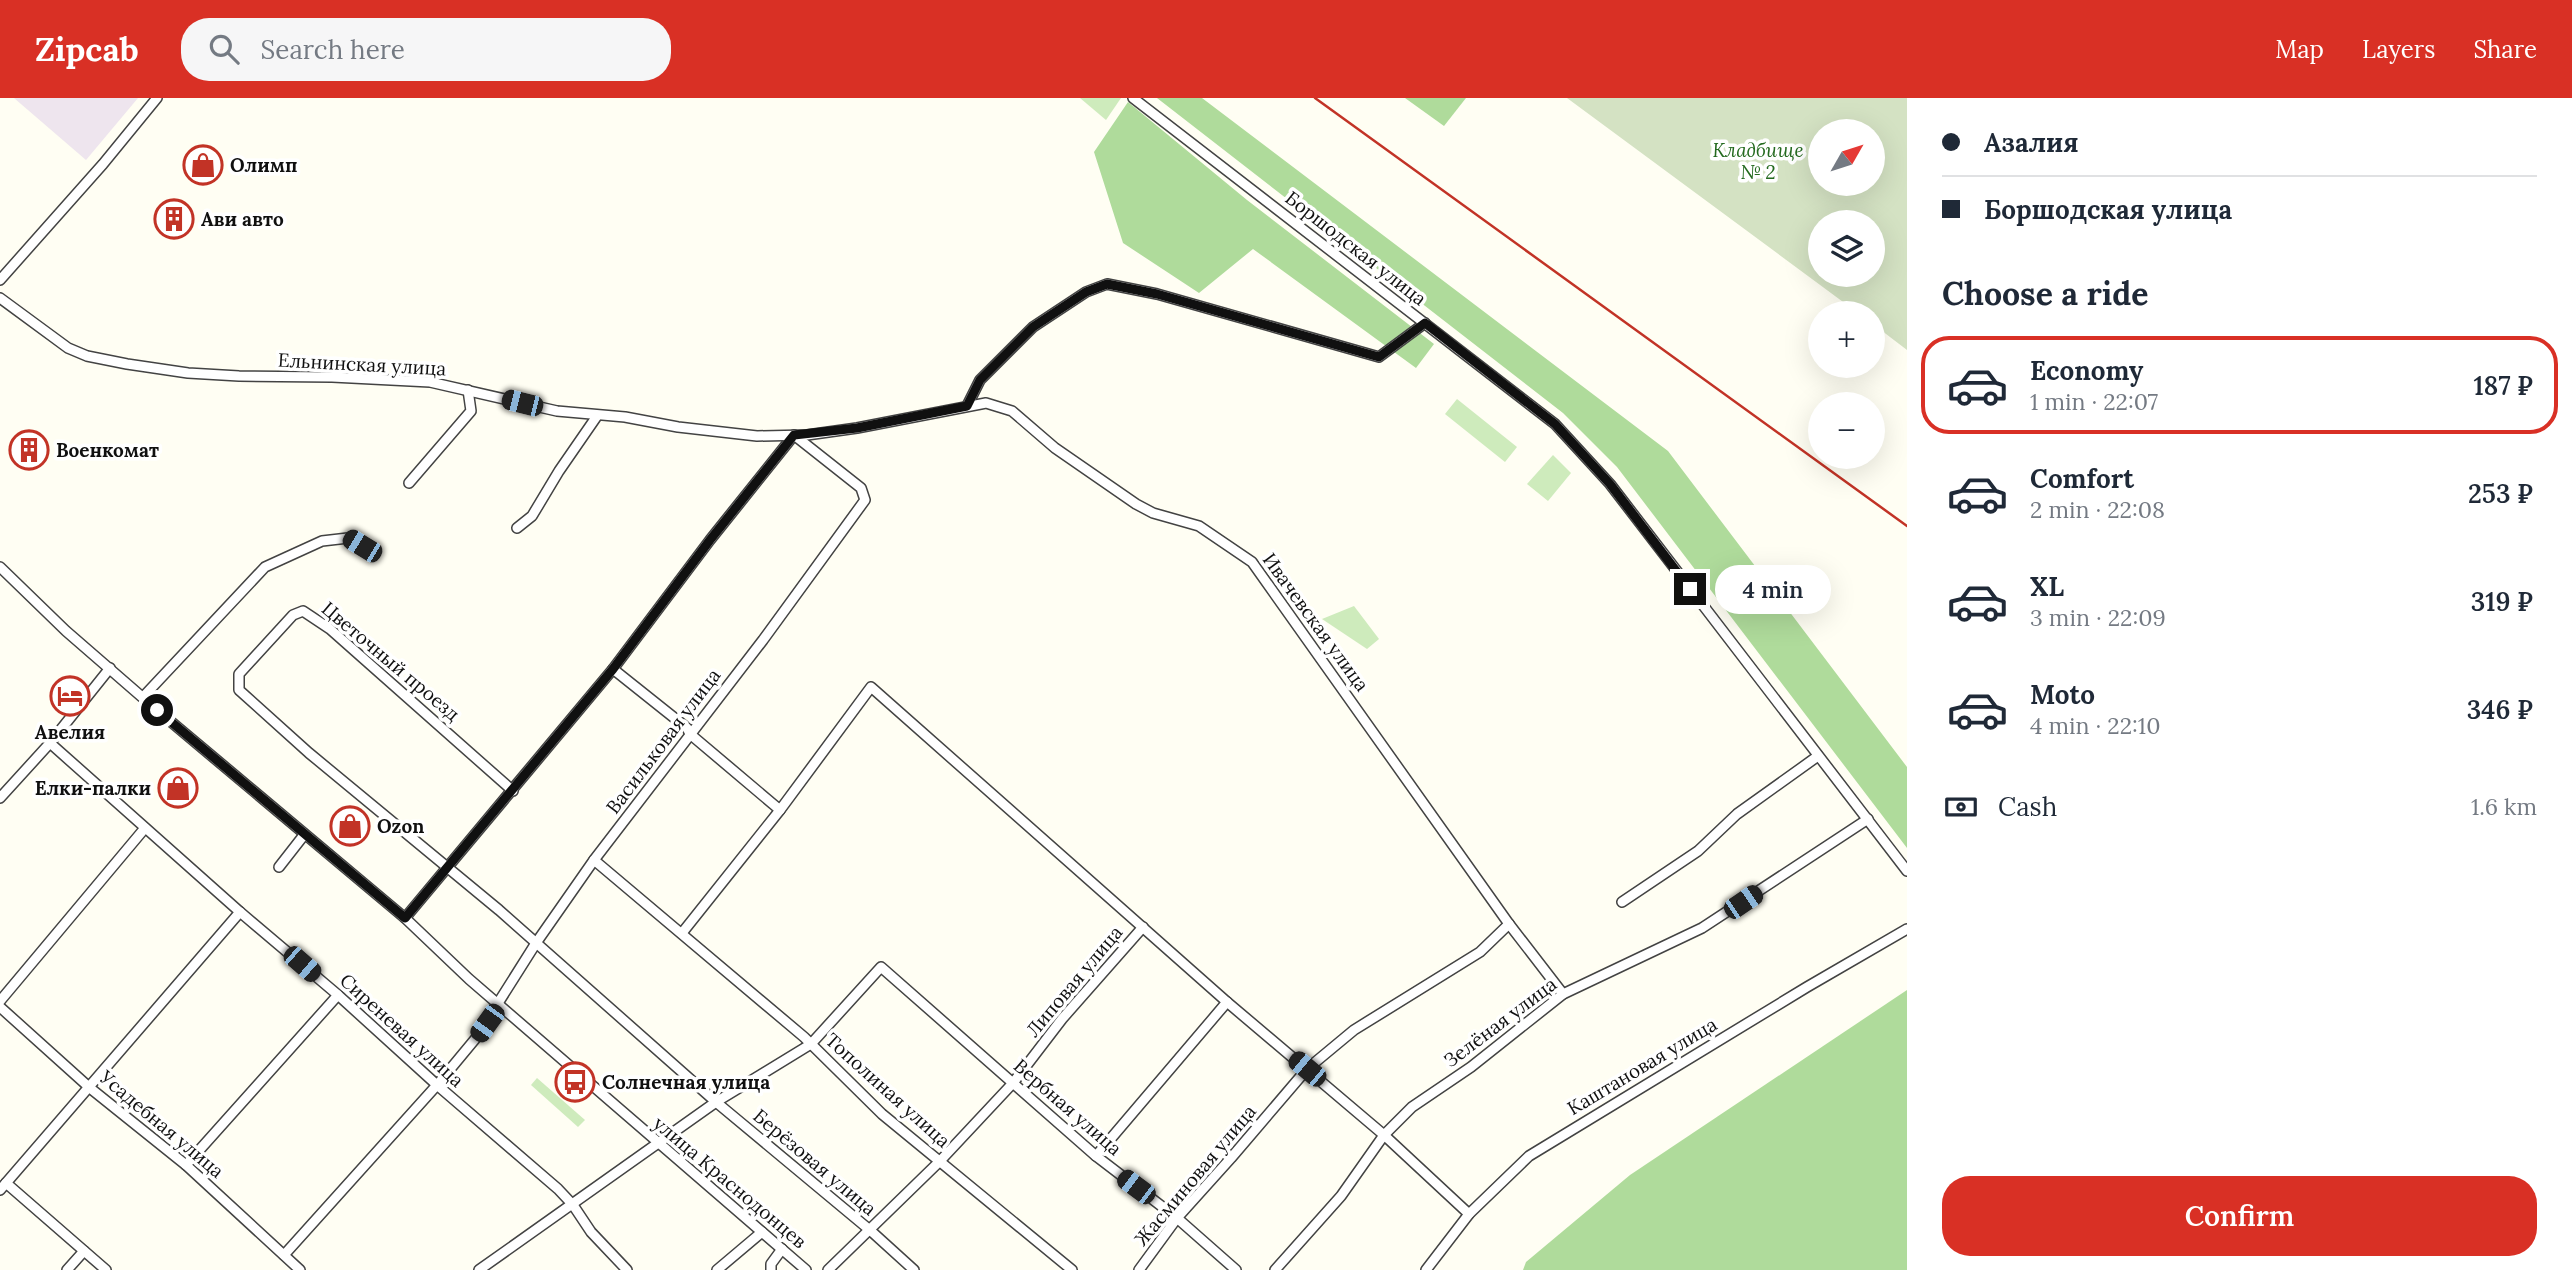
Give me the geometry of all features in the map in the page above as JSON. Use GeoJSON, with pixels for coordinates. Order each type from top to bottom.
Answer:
{"type":"FeatureCollection","features":[{"type":"Feature","properties":{"kind":"street"},"geometry":{"type":"LineString","coordinates":[[0,280],[103,164],[157,98]]}},
{"type":"Feature","properties":{"kind":"street","name":"Боршодская улица"},"geometry":{"type":"LineString","coordinates":[[1133,98],[1555,424],[1619,495],[1907,871]]}},
{"type":"Feature","properties":{"kind":"street"},"geometry":{"type":"LineString","coordinates":[[967,406],[980,380],[1033,327],[1086,292],[1107,284],[1157,294],[1379,357],[1425,323]]}},
{"type":"Feature","properties":{"kind":"street","name":"Ельнинская улица"},"geometry":{"type":"LineString","coordinates":[[0,298],[68,348],[87,356],[117,362],[188,373],[430,382],[543,408],[757,436],[857,428],[986,403]]}},
{"type":"Feature","properties":{"kind":"street"},"geometry":{"type":"LineString","coordinates":[[408,483],[471,411],[468,390]]}},
{"type":"Feature","properties":{"kind":"street","name":"Ивачевская улица"},"geometry":{"type":"LineString","coordinates":[[986,403],[1012,411],[1055,447],[1136,505],[1153,513],[1199,526],[1252,562],[1510,924],[1563,994]]}},
{"type":"Feature","properties":{"kind":"street"},"geometry":{"type":"LineString","coordinates":[[517,528],[533,516],[559,471],[597,416]]}},
{"type":"Feature","properties":{"kind":"street"},"geometry":{"type":"LineString","coordinates":[[405,918],[613,669],[710,540],[794,435]]}},
{"type":"Feature","properties":{"kind":"street","name":"Васильковая улица"},"geometry":{"type":"LineString","coordinates":[[437,1085],[476,1038],[536,943],[594,860],[763,640],[865,500],[861,488],[794,435]]}},
{"type":"Feature","properties":{"kind":"street"},"geometry":{"type":"LineString","coordinates":[[143,697],[265,567],[322,541],[348,538],[362,546]]}},
{"type":"Feature","properties":{"kind":"street","name":"улица Краснодонцев"},"geometry":{"type":"LineString","coordinates":[[0,568],[66,631],[405,918],[469,979],[806,1270]]}},
{"type":"Feature","properties":{"kind":"street","name":"Цветочный проезд"},"geometry":{"type":"LineString","coordinates":[[513,791],[330,629],[303,611],[293,615],[239,674],[239,690],[309,753],[449,867],[536,943]]}},
{"type":"Feature","properties":{"kind":"street"},"geometry":{"type":"LineString","coordinates":[[0,798],[50,743],[110,668]]}},
{"type":"Feature","properties":{"kind":"street"},"geometry":{"type":"LineString","coordinates":[[613,669],[687,728],[690,734],[779,810]]}},
{"type":"Feature","properties":{"kind":"street"},"geometry":{"type":"LineString","coordinates":[[682,933],[779,810],[870,687],[1227,1002],[1384,1135],[1469,1214]]}},
{"type":"Feature","properties":{"kind":"street","name":"Сиреневая улица"},"geometry":{"type":"LineString","coordinates":[[50,743],[437,1085],[543,1175],[573,1205],[591,1231],[626,1270]]}},
{"type":"Feature","properties":{"kind":"street"},"geometry":{"type":"LineString","coordinates":[[1622,902],[1698,851],[1737,814],[1818,756]]}},
{"type":"Feature","properties":{"kind":"street","name":"Зелёная улица"},"geometry":{"type":"LineString","coordinates":[[1275,1270],[1341,1196],[1384,1135],[1412,1107],[1471,1067],[1563,994],[1702,928],[1868,818]]}},
{"type":"Feature","properties":{"kind":"street"},"geometry":{"type":"LineString","coordinates":[[0,1001],[145,828]]}},
{"type":"Feature","properties":{"kind":"street"},"geometry":{"type":"LineString","coordinates":[[279,867],[304,835]]}},
{"type":"Feature","properties":{"kind":"street","name":"Тополиная улица"},"geometry":{"type":"LineString","coordinates":[[594,860],[811,1044],[882,1114],[1072,1270]]}},
{"type":"Feature","properties":{"kind":"street"},"geometry":{"type":"LineString","coordinates":[[106,1270],[3,1187],[240,912]]}},
{"type":"Feature","properties":{"kind":"street","name":"Жасминовая улица"},"geometry":{"type":"LineString","coordinates":[[1139,1270],[1177,1218],[1307,1069],[1354,1030],[1480,952],[1510,924]]}},
{"type":"Feature","properties":{"kind":"street","name":"Липовая улица"},"geometry":{"type":"LineString","coordinates":[[828,1270],[871,1231],[1013,1083],[1062,1019],[1143,926]]}},
{"type":"Feature","properties":{"kind":"street","name":"Каштановая улица"},"geometry":{"type":"LineString","coordinates":[[1426,1270],[1469,1214],[1529,1156],[1907,929]]}},
{"type":"Feature","properties":{"kind":"street","name":"Берёзовая улица"},"geometry":{"type":"LineString","coordinates":[[536,943],[716,1102],[914,1270]]}},
{"type":"Feature","properties":{"kind":"street","name":"Вербная улица"},"geometry":{"type":"LineString","coordinates":[[811,1044],[881,967],[1096,1156],[1177,1218],[1236,1270]]}},
{"type":"Feature","properties":{"kind":"street"},"geometry":{"type":"LineString","coordinates":[[186,1165],[338,995]]}},
{"type":"Feature","properties":{"kind":"street"},"geometry":{"type":"LineString","coordinates":[[1096,1156],[1227,1002]]}},
{"type":"Feature","properties":{"kind":"street","name":"Усадебная улица"},"geometry":{"type":"LineString","coordinates":[[0,1007],[90,1088],[186,1165],[299,1270]]}},
{"type":"Feature","properties":{"kind":"street"},"geometry":{"type":"LineString","coordinates":[[479,1270],[716,1102],[811,1044]]}},
{"type":"Feature","properties":{"kind":"street"},"geometry":{"type":"LineString","coordinates":[[284,1255],[437,1085]]}},
{"type":"Feature","properties":{"kind":"street"},"geometry":{"type":"LineString","coordinates":[[717,1270],[762,1232]]}},
{"type":"Feature","properties":{"kind":"street"},"geometry":{"type":"LineString","coordinates":[[772,1270],[771,1264],[782,1249]]}},
{"type":"Feature","properties":{"kind":"street"},"geometry":{"type":"LineString","coordinates":[[67,1270],[84,1251]]}},
{"type":"Feature","properties":{"kind":"shaded area"},"geometry":{"type":"Polygon","coordinates":[[[14,98],[138,98],[86,160],[14,98]]]}},
{"type":"Feature","properties":{"kind":"green space"},"geometry":{"type":"Polygon","coordinates":[[[1080,98],[1121,98],[1106,120],[1080,98]]]}},
{"type":"Feature","properties":{"kind":"green space"},"geometry":{"type":"Polygon","coordinates":[[[1157,98],[1202,98],[1668,451],[1907,767],[1907,848],[1617,467],[1563,413],[1157,98]]]}},
{"type":"Feature","properties":{"kind":"green space"},"geometry":{"type":"Polygon","coordinates":[[[1405,98],[1466,98],[1444,126],[1405,98]]]}},
{"type":"Feature","properties":{"kind":"green space","name":"Кладбище № 2"},"geometry":{"type":"Polygon","coordinates":[[[1567,98],[1907,98],[1907,350],[1885,333],[1885,301],[1842,301],[1823,287],[1885,287],[1885,210],[1808,210],[1808,276],[1567,98]]]}},
{"type":"Feature","properties":{"kind":"green space"},"geometry":{"type":"Polygon","coordinates":[[[1128,102],[1247,200],[1434,344],[1416,368],[1253,249],[1199,293],[1123,243],[1094,152],[1128,102]]]}},
{"type":"Feature","properties":{"kind":"green space"},"geometry":{"type":"Polygon","coordinates":[[[1457,399],[1517,447],[1505,462],[1445,414],[1457,399]]]}},
{"type":"Feature","properties":{"kind":"green space"},"geometry":{"type":"Polygon","coordinates":[[[1553,455],[1571,473],[1548,501],[1527,484],[1553,455]]]}},
{"type":"Feature","properties":{"kind":"green space"},"geometry":{"type":"Polygon","coordinates":[[[1354,606],[1379,639],[1367,649],[1322,619],[1354,606]]]}},
{"type":"Feature","properties":{"kind":"green space"},"geometry":{"type":"Polygon","coordinates":[[[1907,990],[1907,1270],[1523,1270],[1526,1262],[1630,1175],[1907,990]]]}},
{"type":"Feature","properties":{"kind":"green space"},"geometry":{"type":"Polygon","coordinates":[[[537,1078],[585,1120],[578,1127],[531,1085],[537,1078]]]}},
{"type":"Feature","properties":{"kind":"railway"},"geometry":{"type":"LineString","coordinates":[[1315,98],[1907,526]]}},
{"type":"Feature","properties":{"kind":"place","name":"Олимп"},"geometry":{"type":"Point","coordinates":[203,165]}},
{"type":"Feature","properties":{"kind":"place","name":"Ави авто"},"geometry":{"type":"Point","coordinates":[174,219]}},
{"type":"Feature","properties":{"kind":"place","name":"Военкомат"},"geometry":{"type":"Point","coordinates":[29,450]}},
{"type":"Feature","properties":{"kind":"place","name":"Авелия"},"geometry":{"type":"Point","coordinates":[70,696]}},
{"type":"Feature","properties":{"kind":"place","name":"Елки-палки"},"geometry":{"type":"Point","coordinates":[178,788]}},
{"type":"Feature","properties":{"kind":"place","name":"Ozon"},"geometry":{"type":"Point","coordinates":[350,826]}},
{"type":"Feature","properties":{"kind":"place","name":"Солнечная улица"},"geometry":{"type":"Point","coordinates":[575,1082]}},
{"type":"Feature","properties":{"kind":"route"},"geometry":{"type":"LineString","coordinates":[[157,710],[405,918],[613,669],[710,540],[794,435],[857,428],[967,406],[980,380],[1033,327],[1086,292],[1107,284],[1157,294],[1379,357],[1425,323],[1555,424],[1610,484],[1690,589]]}}]}
